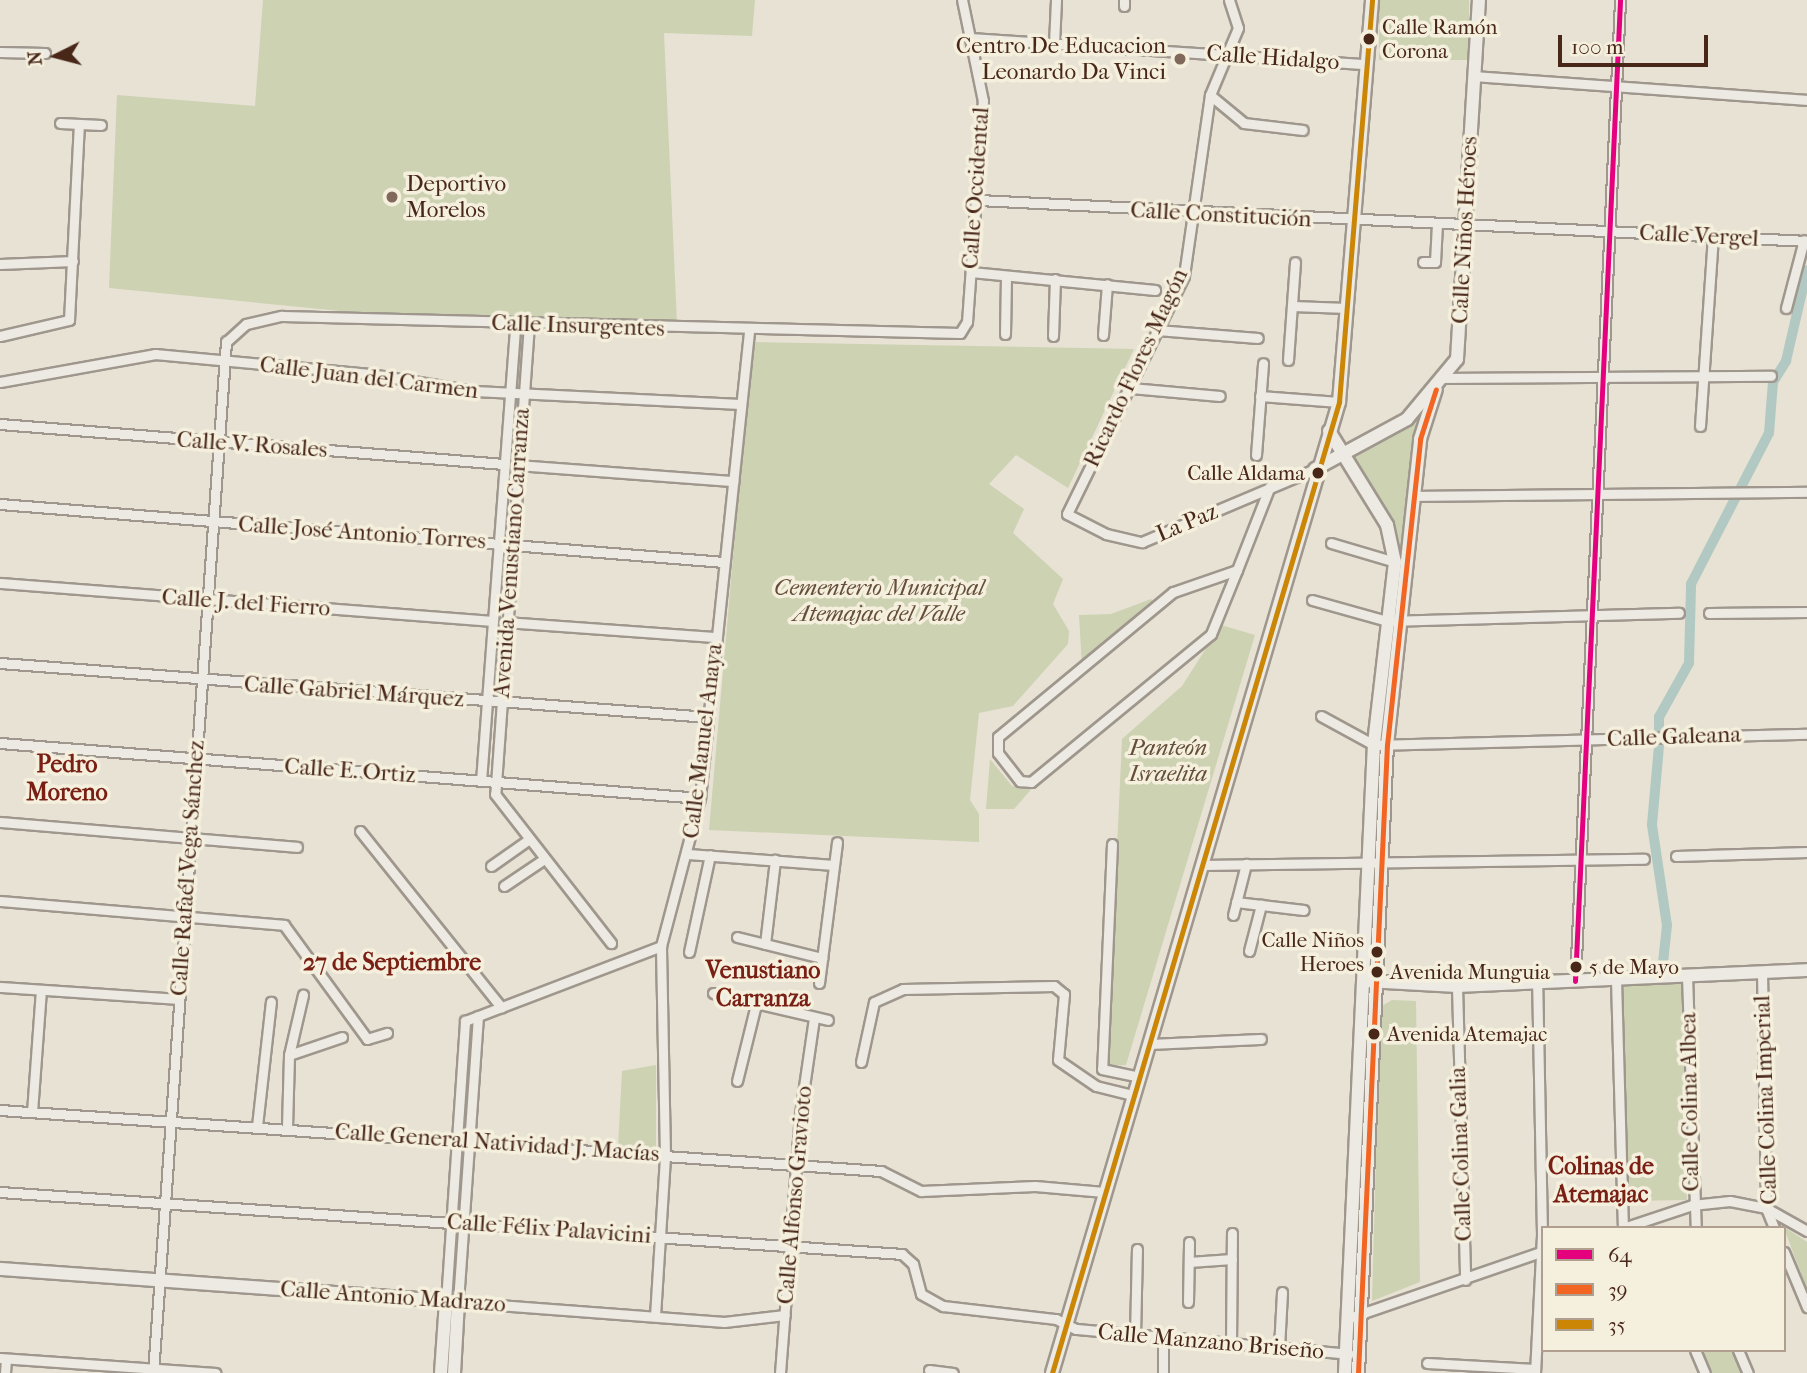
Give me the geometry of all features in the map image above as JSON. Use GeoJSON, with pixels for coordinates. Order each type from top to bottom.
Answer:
{"type":"FeatureCollection","features":[{"type":"Feature","properties":{"kind":"street","name":"Calle Occidental"},"geometry":{"type":"LineString","coordinates":[[960,333],[971,272],[983,101],[962,0]]}},
{"type":"Feature","properties":{"kind":"street"},"geometry":{"type":"LineString","coordinates":[[1054,44],[1056,0]]}},
{"type":"Feature","properties":{"kind":"street","name":"Ricardo Flores Magón"},"geometry":{"type":"LineString","coordinates":[[1067,513],[1184,276],[1210,95],[1228,55],[1239,19],[1228,0]]}},
{"type":"Feature","properties":{"kind":"street"},"geometry":{"type":"LineString","coordinates":[[1052,1373],[1202,865],[1315,469],[1339,402],[1371,0]]}},
{"type":"Feature","properties":{"kind":"street","name":"Calle Niños Héroes"},"geometry":{"type":"LineString","coordinates":[[1440,384],[1457,359],[1479,0]]}},
{"type":"Feature","properties":{"kind":"street"},"geometry":{"type":"LineString","coordinates":[[1575,981],[1620,0]]}},
{"type":"Feature","properties":{"kind":"street","name":"Calle Hidalgo"},"geometry":{"type":"LineString","coordinates":[[971,38],[1365,64]]}},
{"type":"Feature","properties":{"kind":"street"},"geometry":{"type":"LineString","coordinates":[[0,52],[45,53]]}},
{"type":"Feature","properties":{"kind":"street"},"geometry":{"type":"LineString","coordinates":[[1474,76],[1807,100]]}},
{"type":"Feature","properties":{"kind":"street"},"geometry":{"type":"LineString","coordinates":[[1210,95],[1244,123],[1303,130]]}},
{"type":"Feature","properties":{"kind":"street"},"geometry":{"type":"LineString","coordinates":[[60,123],[101,125]]}},
{"type":"Feature","properties":{"kind":"street"},"geometry":{"type":"LineString","coordinates":[[0,336],[67,323],[73,261],[79,124]]}},
{"type":"Feature","properties":{"kind":"street","name":"Calle Constitución"},"geometry":{"type":"LineString","coordinates":[[978,200],[1192,214],[1465,225]]}},
{"type":"Feature","properties":{"kind":"street"},"geometry":{"type":"LineString","coordinates":[[1423,262],[1435,262],[1437,224]]}},
{"type":"Feature","properties":{"kind":"street","name":"Calle Vergel"},"geometry":{"type":"LineString","coordinates":[[1465,225],[1805,241]]}},
{"type":"Feature","properties":{"kind":"street"},"geometry":{"type":"LineString","coordinates":[[1700,425],[1713,237]]}},
{"type":"Feature","properties":{"kind":"street"},"geometry":{"type":"LineString","coordinates":[[1786,308],[1805,241]]}},
{"type":"Feature","properties":{"kind":"street"},"geometry":{"type":"LineString","coordinates":[[0,264],[73,261]]}},
{"type":"Feature","properties":{"kind":"street"},"geometry":{"type":"LineString","coordinates":[[1288,360],[1295,262]]}},
{"type":"Feature","properties":{"kind":"street"},"geometry":{"type":"LineString","coordinates":[[971,272],[1155,290]]}},
{"type":"Feature","properties":{"kind":"street"},"geometry":{"type":"LineString","coordinates":[[1005,334],[1006,276]]}},
{"type":"Feature","properties":{"kind":"street"},"geometry":{"type":"LineString","coordinates":[[1053,336],[1055,279]]}},
{"type":"Feature","properties":{"kind":"street"},"geometry":{"type":"LineString","coordinates":[[1103,335],[1107,284]]}},
{"type":"Feature","properties":{"kind":"street"},"geometry":{"type":"LineString","coordinates":[[1292,306],[1347,308]]}},
{"type":"Feature","properties":{"kind":"street","name":"Calle Insurgentes"},"geometry":{"type":"LineString","coordinates":[[223,363],[231,334],[267,318],[749,331],[960,333]]}},
{"type":"Feature","properties":{"kind":"street","name":"Avenida Venustiano Carranza"},"geometry":{"type":"LineString","coordinates":[[481,781],[515,324]]}},
{"type":"Feature","properties":{"kind":"street","name":"Avenida Venustiano Carranza"},"geometry":{"type":"LineString","coordinates":[[495,782],[529,324]]}},
{"type":"Feature","properties":{"kind":"street"},"geometry":{"type":"LineString","coordinates":[[1157,330],[1258,338]]}},
{"type":"Feature","properties":{"kind":"street","name":"Calle Manuel Anaya"},"geometry":{"type":"LineString","coordinates":[[655,1316],[665,1156],[661,946],[688,853],[700,798],[749,331]]}},
{"type":"Feature","properties":{"kind":"street","name":"Calle Juan del Carmen"},"geometry":{"type":"LineString","coordinates":[[0,383],[145,355],[370,374],[510,394],[741,404]]}},
{"type":"Feature","properties":{"kind":"street","name":"Calle Rafaél Vega Sánchez"},"geometry":{"type":"LineString","coordinates":[[153,1371],[223,363]]}},
{"type":"Feature","properties":{"kind":"street"},"geometry":{"type":"LineString","coordinates":[[1256,456],[1263,363]]}},
{"type":"Feature","properties":{"kind":"street"},"geometry":{"type":"LineString","coordinates":[[1358,1373],[1351,1355],[1346,1318],[1367,862],[1394,621],[1420,439],[1440,384],[1603,377],[1771,376]]}},
{"type":"Feature","properties":{"kind":"street","name":"La Paz"},"geometry":{"type":"LineString","coordinates":[[1067,513],[1106,534],[1142,542],[1341,457],[1407,419],[1440,384]]}},
{"type":"Feature","properties":{"kind":"street"},"geometry":{"type":"LineString","coordinates":[[1131,388],[1220,396]]}},
{"type":"Feature","properties":{"kind":"street"},"geometry":{"type":"LineString","coordinates":[[1261,396],[1339,402]]}},
{"type":"Feature","properties":{"kind":"street","name":"Calle V. Rosales"},"geometry":{"type":"LineString","coordinates":[[0,424],[504,464]]}},
{"type":"Feature","properties":{"kind":"street"},"geometry":{"type":"LineString","coordinates":[[1329,431],[1341,457],[1387,525],[1395,562],[1394,621]]}},
{"type":"Feature","properties":{"kind":"street"},"geometry":{"type":"LineString","coordinates":[[518,466],[733,481]]}},
{"type":"Feature","properties":{"kind":"street"},"geometry":{"type":"LineString","coordinates":[[1237,570],[1172,592],[998,737],[998,753],[1020,781],[1031,782],[1211,634],[1237,570],[1270,486]]}},
{"type":"Feature","properties":{"kind":"street"},"geometry":{"type":"LineString","coordinates":[[1413,496],[1807,492]]}},
{"type":"Feature","properties":{"kind":"street","name":"Calle José Antonio Torres"},"geometry":{"type":"LineString","coordinates":[[0,504],[724,562]]}},
{"type":"Feature","properties":{"kind":"street"},"geometry":{"type":"LineString","coordinates":[[1331,543],[1395,562]]}},
{"type":"Feature","properties":{"kind":"street","name":"Calle J. del Fierro"},"geometry":{"type":"LineString","coordinates":[[0,583],[492,621]]}},
{"type":"Feature","properties":{"kind":"street"},"geometry":{"type":"LineString","coordinates":[[1312,600],[1394,621],[1679,613]]}},
{"type":"Feature","properties":{"kind":"street"},"geometry":{"type":"LineString","coordinates":[[1709,613],[1807,612]]}},
{"type":"Feature","properties":{"kind":"street"},"geometry":{"type":"LineString","coordinates":[[506,622],[716,637]]}},
{"type":"Feature","properties":{"kind":"street","name":"Calle Gabriel Márquez"},"geometry":{"type":"LineString","coordinates":[[0,663],[486,703],[708,717]]}},
{"type":"Feature","properties":{"kind":"street"},"geometry":{"type":"LineString","coordinates":[[1321,716],[1380,745]]}},
{"type":"Feature","properties":{"kind":"street","name":"Calle Galeana"},"geometry":{"type":"LineString","coordinates":[[1380,745],[1807,734]]}},
{"type":"Feature","properties":{"kind":"street","name":"Calle E. Ortiz"},"geometry":{"type":"LineString","coordinates":[[0,743],[700,798]]}},
{"type":"Feature","properties":{"kind":"street"},"geometry":{"type":"LineString","coordinates":[[1345,1373],[1360,1314],[1381,861],[1380,745]]}},
{"type":"Feature","properties":{"kind":"street"},"geometry":{"type":"LineString","coordinates":[[495,782],[495,794],[528,840],[611,943]]}},
{"type":"Feature","properties":{"kind":"street"},"geometry":{"type":"LineString","coordinates":[[0,822],[297,847]]}},
{"type":"Feature","properties":{"kind":"street"},"geometry":{"type":"LineString","coordinates":[[360,831],[501,1007]]}},
{"type":"Feature","properties":{"kind":"street"},"geometry":{"type":"LineString","coordinates":[[491,866],[528,840]]}},
{"type":"Feature","properties":{"kind":"street"},"geometry":{"type":"LineString","coordinates":[[819,983],[837,842]]}},
{"type":"Feature","properties":{"kind":"street"},"geometry":{"type":"LineString","coordinates":[[1112,844],[1101,1066],[1139,1077]]}},
{"type":"Feature","properties":{"kind":"street"},"geometry":{"type":"LineString","coordinates":[[1676,856],[1807,852]]}},
{"type":"Feature","properties":{"kind":"street"},"geometry":{"type":"LineString","coordinates":[[688,853],[834,865]]}},
{"type":"Feature","properties":{"kind":"street"},"geometry":{"type":"LineString","coordinates":[[690,952],[710,855]]}},
{"type":"Feature","properties":{"kind":"street"},"geometry":{"type":"LineString","coordinates":[[504,886],[544,859]]}},
{"type":"Feature","properties":{"kind":"street"},"geometry":{"type":"LineString","coordinates":[[1202,865],[1644,859]]}},
{"type":"Feature","properties":{"kind":"street"},"geometry":{"type":"LineString","coordinates":[[765,944],[775,860]]}},
{"type":"Feature","properties":{"kind":"street"},"geometry":{"type":"LineString","coordinates":[[1233,915],[1246,864]]}},
{"type":"Feature","properties":{"kind":"street"},"geometry":{"type":"LineString","coordinates":[[0,901],[284,925],[367,1039],[387,1033]]}},
{"type":"Feature","properties":{"kind":"street"},"geometry":{"type":"LineString","coordinates":[[1236,902],[1304,910]]}},
{"type":"Feature","properties":{"kind":"street"},"geometry":{"type":"LineString","coordinates":[[1249,951],[1261,905]]}},
{"type":"Feature","properties":{"kind":"street"},"geometry":{"type":"LineString","coordinates":[[737,937],[822,958]]}},
{"type":"Feature","properties":{"kind":"street"},"geometry":{"type":"LineString","coordinates":[[454,1373],[451,1223],[465,1021],[661,946]]}},
{"type":"Feature","properties":{"kind":"street"},"geometry":{"type":"LineString","coordinates":[[1360,979],[1374,983],[1457,986],[1807,970]]}},
{"type":"Feature","properties":{"kind":"street","name":"Calle Colina Imperial"},"geometry":{"type":"LineString","coordinates":[[1762,972],[1766,1208],[1773,1226]]}},
{"type":"Feature","properties":{"kind":"street","name":"Calle Colina Albea"},"geometry":{"type":"LineString","coordinates":[[1687,976],[1692,1205],[1696,1226]]}},
{"type":"Feature","properties":{"kind":"street"},"geometry":{"type":"LineString","coordinates":[[1616,979],[1623,1226]]}},
{"type":"Feature","properties":{"kind":"street"},"geometry":{"type":"LineString","coordinates":[[1537,984],[1542,1226]]}},
{"type":"Feature","properties":{"kind":"street"},"geometry":{"type":"LineString","coordinates":[[861,1062],[874,1002],[903,989],[1054,986],[1064,994],[1058,1060],[1096,1086],[1133,1095]]}},
{"type":"Feature","properties":{"kind":"street","name":"Calle Colina Galia"},"geometry":{"type":"LineString","coordinates":[[1457,986],[1465,1280]]}},
{"type":"Feature","properties":{"kind":"street"},"geometry":{"type":"LineString","coordinates":[[0,987],[179,999]]}},
{"type":"Feature","properties":{"kind":"street"},"geometry":{"type":"LineString","coordinates":[[33,1112],[41,990]]}},
{"type":"Feature","properties":{"kind":"street"},"geometry":{"type":"LineString","coordinates":[[713,993],[828,1020]]}},
{"type":"Feature","properties":{"kind":"street"},"geometry":{"type":"LineString","coordinates":[[287,1127],[289,1055],[303,995]]}},
{"type":"Feature","properties":{"kind":"street"},"geometry":{"type":"LineString","coordinates":[[257,1126],[271,1002]]}},
{"type":"Feature","properties":{"kind":"street"},"geometry":{"type":"LineString","coordinates":[[737,1081],[756,1004]]}},
{"type":"Feature","properties":{"kind":"street"},"geometry":{"type":"LineString","coordinates":[[441,1373],[464,1224],[478,1016]]}},
{"type":"Feature","properties":{"kind":"street","name":"Calle Alfonso Gravioto"},"geometry":{"type":"LineString","coordinates":[[780,1373],[796,1165],[814,1018]]}},
{"type":"Feature","properties":{"kind":"street"},"geometry":{"type":"LineString","coordinates":[[289,1055],[342,1037]]}},
{"type":"Feature","properties":{"kind":"street"},"geometry":{"type":"LineString","coordinates":[[1149,1044],[1261,1038]]}},
{"type":"Feature","properties":{"kind":"street","name":"Calle General Natividad J. Macías"},"geometry":{"type":"LineString","coordinates":[[0,1110],[287,1127],[881,1171],[921,1191],[1035,1186],[1104,1192]]}},
{"type":"Feature","properties":{"kind":"street","name":"Calle Félix Palavicini"},"geometry":{"type":"LineString","coordinates":[[0,1192],[660,1237],[790,1241],[902,1254],[930,1303],[1065,1324]]}},
{"type":"Feature","properties":{"kind":"street"},"geometry":{"type":"LineString","coordinates":[[1645,1224],[1692,1205],[1730,1201],[1766,1208],[1807,1231]]}},
{"type":"Feature","properties":{"kind":"street"},"geometry":{"type":"LineString","coordinates":[[1231,1344],[1232,1233]]}},
{"type":"Feature","properties":{"kind":"street"},"geometry":{"type":"LineString","coordinates":[[1188,1302],[1189,1242]]}},
{"type":"Feature","properties":{"kind":"street"},"geometry":{"type":"LineString","coordinates":[[1135,1336],[1137,1249]]}},
{"type":"Feature","properties":{"kind":"street"},"geometry":{"type":"LineString","coordinates":[[1346,1318],[1465,1280],[1541,1251]]}},
{"type":"Feature","properties":{"kind":"street"},"geometry":{"type":"LineString","coordinates":[[1786,1257],[1807,1307]]}},
{"type":"Feature","properties":{"kind":"street"},"geometry":{"type":"LineString","coordinates":[[1189,1262],[1232,1259]]}},
{"type":"Feature","properties":{"kind":"street"},"geometry":{"type":"LineString","coordinates":[[1427,1363],[1535,1371],[1541,1268]]}},
{"type":"Feature","properties":{"kind":"street","name":"Calle Antonio Madrazo"},"geometry":{"type":"LineString","coordinates":[[0,1269],[724,1322],[785,1315]]}},
{"type":"Feature","properties":{"kind":"street"},"geometry":{"type":"LineString","coordinates":[[1279,1348],[1282,1292]]}},
{"type":"Feature","properties":{"kind":"street","name":"Calle Manzano Briseño"},"geometry":{"type":"LineString","coordinates":[[1065,1324],[1135,1336],[1351,1355]]}},
{"type":"Feature","properties":{"kind":"street"},"geometry":{"type":"LineString","coordinates":[[1163,1338],[1163,1373]]}},
{"type":"Feature","properties":{"kind":"street"},"geometry":{"type":"LineString","coordinates":[[1696,1352],[1705,1373]]}},
{"type":"Feature","properties":{"kind":"street"},"geometry":{"type":"LineString","coordinates":[[1739,1352],[1748,1373]]}},
{"type":"Feature","properties":{"kind":"street"},"geometry":{"type":"LineString","coordinates":[[5,1373],[3,1359],[215,1373]]}},
{"type":"Feature","properties":{"kind":"street"},"geometry":{"type":"LineString","coordinates":[[929,1370],[953,1373]]}},
{"type":"Feature","properties":{"kind":"green space","name":"Deportivo Morelos"},"geometry":{"type":"Polygon","coordinates":[[[263,0],[755,0],[752,36],[664,33],[677,324],[381,315],[109,288],[117,95],[255,106],[263,0]]]}},
{"type":"Feature","properties":{"kind":"green space"},"geometry":{"type":"Polygon","coordinates":[[[1379,0],[1469,0],[1469,60],[1379,60],[1379,0]]]}},
{"type":"Feature","properties":{"kind":"green space","name":"Cementerio Municipal Atemajac del Valle"},"geometry":{"type":"Polygon","coordinates":[[[752,342],[1134,349],[1068,488],[1016,455],[989,484],[1024,509],[1013,533],[1063,579],[1053,604],[1069,631],[1068,644],[1013,706],[979,713],[970,800],[979,814],[979,842],[709,830],[752,342]]]}},
{"type":"Feature","properties":{"kind":"green space"},"geometry":{"type":"Polygon","coordinates":[[[1427,407],[1400,614],[1396,534],[1349,461],[1427,407]]]}},
{"type":"Feature","properties":{"kind":"green space"},"geometry":{"type":"Polygon","coordinates":[[[1151,599],[1155,604],[1082,666],[1079,615],[1111,614],[1151,599]]]}},
{"type":"Feature","properties":{"kind":"green space","name":"Panteón Israelita"},"geometry":{"type":"Polygon","coordinates":[[[1221,625],[1255,635],[1126,1065],[1107,1066],[1122,739],[1182,686],[1221,625]]]}},
{"type":"Feature","properties":{"kind":"green space"},"geometry":{"type":"Polygon","coordinates":[[[990,759],[1012,786],[1035,785],[1014,809],[986,809],[990,759]]]}},
{"type":"Feature","properties":{"kind":"green space"},"geometry":{"type":"Polygon","coordinates":[[[1683,981],[1687,1200],[1626,1201],[1622,982],[1683,981]]]}},
{"type":"Feature","properties":{"kind":"green space"},"geometry":{"type":"Polygon","coordinates":[[[1392,1000],[1416,1001],[1420,1282],[1372,1301],[1380,1007],[1392,1000]]]}},
{"type":"Feature","properties":{"kind":"green space"},"geometry":{"type":"Polygon","coordinates":[[[656,1065],[656,1150],[618,1147],[622,1071],[656,1065]]]}},
{"type":"Feature","properties":{"kind":"green space"},"geometry":{"type":"Polygon","coordinates":[[[1786,1228],[1807,1242],[1807,1290],[1786,1233],[1786,1228]]]}},
{"type":"Feature","properties":{"kind":"green space"},"geometry":{"type":"Polygon","coordinates":[[[1701,1352],[1737,1352],[1746,1373],[1709,1373],[1701,1352]]]}},
{"type":"Feature","properties":{"kind":"waterway"},"geometry":{"type":"LineString","coordinates":[[1659,729],[1659,717],[1689,663],[1691,584],[1769,433],[1773,382],[1786,361],[1807,270]]}},
{"type":"Feature","properties":{"kind":"waterway"},"geometry":{"type":"LineString","coordinates":[[1659,746],[1652,825],[1667,925],[1663,962]]}},
{"type":"Feature","properties":{"kind":"transit line","name":"35"},"geometry":{"type":"LineString","coordinates":[[1052,1373],[1339,402],[1372,0]]}},
{"type":"Feature","properties":{"kind":"transit line","name":"64"},"geometry":{"type":"LineString","coordinates":[[1575,981],[1620,0]]}},
{"type":"Feature","properties":{"kind":"transit line","name":"39"},"geometry":{"type":"LineString","coordinates":[[1358,1373],[1387,745],[1420,439],[1436,389]]}},
{"type":"Feature","properties":{"kind":"place","name":"Calle Ramón Corona"},"geometry":{"type":"Point","coordinates":[1369,39]}},
{"type":"Feature","properties":{"kind":"place","name":"Centro De Educacion Leonardo Da Vinci"},"geometry":{"type":"Point","coordinates":[1180,59]}},
{"type":"Feature","properties":{"kind":"place","name":"Deportivo Morelos"},"geometry":{"type":"Point","coordinates":[392,197]}},
{"type":"Feature","properties":{"kind":"place","name":"Calle Aldama"},"geometry":{"type":"Point","coordinates":[1318,473]}},
{"type":"Feature","properties":{"kind":"place","name":"Calle Niños Heroes"},"geometry":{"type":"Point","coordinates":[1377,952]}},
{"type":"Feature","properties":{"kind":"place","name":"5 de Mayo"},"geometry":{"type":"Point","coordinates":[1576,967]}},
{"type":"Feature","properties":{"kind":"place","name":"Avenida Munguia"},"geometry":{"type":"Point","coordinates":[1377,972]}},
{"type":"Feature","properties":{"kind":"place","name":"Avenida Atemajac"},"geometry":{"type":"Point","coordinates":[1374,1034]}},
{"type":"Feature","properties":{"kind":"district","name":"Pedro Moreno"},"geometry":{"type":"Point","coordinates":[67,779]}},
{"type":"Feature","properties":{"kind":"district","name":"27 de Septiembre"},"geometry":{"type":"Point","coordinates":[392,963]}},
{"type":"Feature","properties":{"kind":"district","name":"Venustiano Carranza"},"geometry":{"type":"Point","coordinates":[763,985]}},
{"type":"Feature","properties":{"kind":"district","name":"Colinas de Atemajac"},"geometry":{"type":"Point","coordinates":[1601,1181]}}]}
